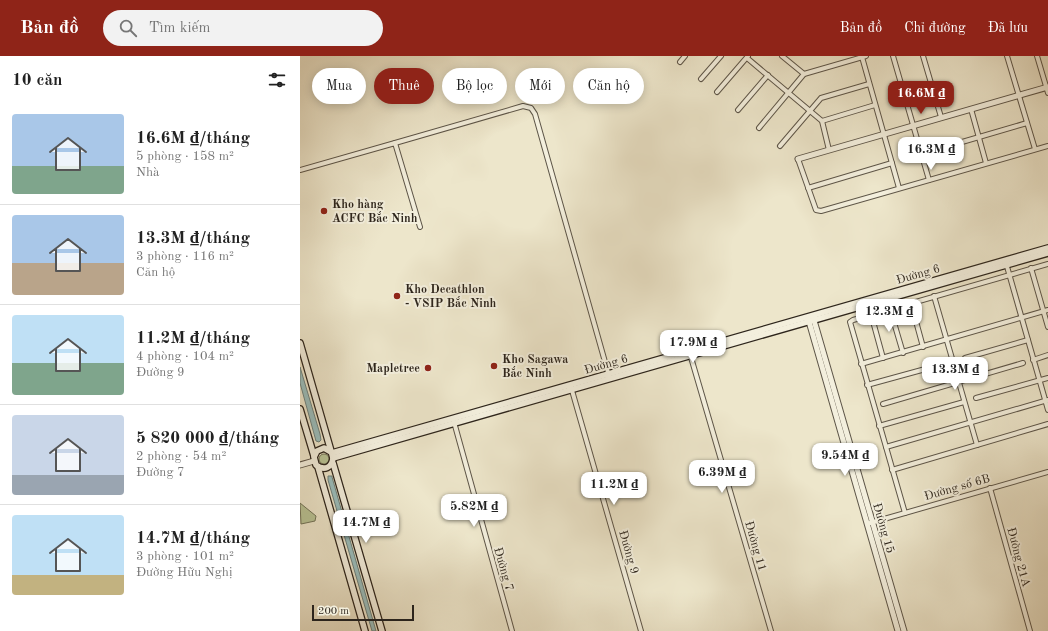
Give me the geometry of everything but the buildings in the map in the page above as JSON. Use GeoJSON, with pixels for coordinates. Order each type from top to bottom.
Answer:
{"type":"FeatureCollection","features":[{"type":"Feature","properties":{"kind":"main road","name":"Đường 6"},"geometry":{"type":"LineString","coordinates":[[1006,263],[1048,248]]}},
{"type":"Feature","properties":{"kind":"main road","name":"Đường 6"},"geometry":{"type":"LineString","coordinates":[[332,456],[1006,263],[1048,253]]}},
{"type":"Feature","properties":{"kind":"main road"},"geometry":{"type":"LineString","coordinates":[[300,343],[382,631]]}},
{"type":"Feature","properties":{"kind":"main road"},"geometry":{"type":"LineString","coordinates":[[301,413],[365,631]]}},
{"type":"Feature","properties":{"kind":"main road"},"geometry":{"type":"LineString","coordinates":[[314,458],[317,451],[321,449],[332,456]]}},
{"type":"Feature","properties":{"kind":"main road"},"geometry":{"type":"LineString","coordinates":[[318,467],[325,468],[332,456]]}},
{"type":"Feature","properties":{"kind":"street"},"geometry":{"type":"LineString","coordinates":[[680,62],[685,56]]}},
{"type":"Feature","properties":{"kind":"street"},"geometry":{"type":"LineString","coordinates":[[701,79],[721,56]]}},
{"type":"Feature","properties":{"kind":"street"},"geometry":{"type":"LineString","coordinates":[[782,56],[804,74]]}},
{"type":"Feature","properties":{"kind":"street"},"geometry":{"type":"LineString","coordinates":[[893,56],[929,180]]}},
{"type":"Feature","properties":{"kind":"street"},"geometry":{"type":"LineString","coordinates":[[923,56],[941,117]]}},
{"type":"Feature","properties":{"kind":"street"},"geometry":{"type":"LineString","coordinates":[[1008,56],[1035,149]]}},
{"type":"Feature","properties":{"kind":"street"},"geometry":{"type":"LineString","coordinates":[[1038,56],[1047,89],[941,117],[798,159],[816,210],[821,211],[1048,146]]}},
{"type":"Feature","properties":{"kind":"street"},"geometry":{"type":"LineString","coordinates":[[717,92],[747,57],[822,121],[829,150]]}},
{"type":"Feature","properties":{"kind":"street"},"geometry":{"type":"LineString","coordinates":[[759,128],[804,74],[864,57],[869,84],[899,188]]}},
{"type":"Feature","properties":{"kind":"street"},"geometry":{"type":"LineString","coordinates":[[738,110],[768,75]]}},
{"type":"Feature","properties":{"kind":"street"},"geometry":{"type":"LineString","coordinates":[[780,146],[821,98],[869,84]]}},
{"type":"Feature","properties":{"kind":"street"},"geometry":{"type":"LineString","coordinates":[[822,121],[875,105]]}},
{"type":"Feature","properties":{"kind":"street"},"geometry":{"type":"LineString","coordinates":[[300,170],[523,106],[532,108],[610,377]]}},
{"type":"Feature","properties":{"kind":"street"},"geometry":{"type":"LineString","coordinates":[[971,109],[986,163]]}},
{"type":"Feature","properties":{"kind":"street"},"geometry":{"type":"LineString","coordinates":[[921,154],[1027,123]]}},
{"type":"Feature","properties":{"kind":"street"},"geometry":{"type":"LineString","coordinates":[[395,143],[420,227]]}},
{"type":"Feature","properties":{"kind":"street"},"geometry":{"type":"LineString","coordinates":[[808,188],[892,163]]}},
{"type":"Feature","properties":{"kind":"street"},"geometry":{"type":"LineString","coordinates":[[1006,263],[1033,360],[1047,400],[1048,410]]}},
{"type":"Feature","properties":{"kind":"street"},"geometry":{"type":"LineString","coordinates":[[905,513],[867,386],[850,322],[871,314],[1048,264]]}},
{"type":"Feature","properties":{"kind":"street"},"geometry":{"type":"LineString","coordinates":[[1032,268],[1046,311],[1048,327]]}},
{"type":"Feature","properties":{"kind":"street"},"geometry":{"type":"LineString","coordinates":[[934,296],[977,445]]}},
{"type":"Feature","properties":{"kind":"street"},"geometry":{"type":"LineString","coordinates":[[911,303],[923,347]]}},
{"type":"Feature","properties":{"kind":"street"},"geometry":{"type":"LineString","coordinates":[[890,309],[903,353]]}},
{"type":"Feature","properties":{"kind":"street"},"geometry":{"type":"LineString","coordinates":[[861,364],[1046,311]]}},
{"type":"Feature","properties":{"kind":"street"},"geometry":{"type":"LineString","coordinates":[[871,314],[883,358]]}},
{"type":"Feature","properties":{"kind":"street","name":"Đường 15"},"geometry":{"type":"LineString","coordinates":[[811,319],[870,523],[904,631]]}},
{"type":"Feature","properties":{"kind":"street"},"geometry":{"type":"LineString","coordinates":[[965,358],[1028,340]]}},
{"type":"Feature","properties":{"kind":"street","name":"Đường 11"},"geometry":{"type":"LineString","coordinates":[[690,354],[771,631]]}},
{"type":"Feature","properties":{"kind":"street"},"geometry":{"type":"LineString","coordinates":[[1033,360],[1048,355]]}},
{"type":"Feature","properties":{"kind":"street"},"geometry":{"type":"LineString","coordinates":[[882,404],[1023,363]]}},
{"type":"Feature","properties":{"kind":"street"},"geometry":{"type":"LineString","coordinates":[[867,386],[940,365]]}},
{"type":"Feature","properties":{"kind":"street"},"geometry":{"type":"LineString","coordinates":[[976,398],[1048,378]]}},
{"type":"Feature","properties":{"kind":"street","name":"Đường 9"},"geometry":{"type":"LineString","coordinates":[[572,388],[641,631]]}},
{"type":"Feature","properties":{"kind":"street"},"geometry":{"type":"LineString","coordinates":[[886,447],[1047,400]]}},
{"type":"Feature","properties":{"kind":"street"},"geometry":{"type":"LineString","coordinates":[[879,426],[964,402]]}},
{"type":"Feature","properties":{"kind":"street","name":"Đường 7"},"geometry":{"type":"LineString","coordinates":[[454,422],[512,631]]}},
{"type":"Feature","properties":{"kind":"street"},"geometry":{"type":"LineString","coordinates":[[892,470],[1048,424]]}},
{"type":"Feature","properties":{"kind":"street"},"geometry":{"type":"LineString","coordinates":[[300,465],[314,458]]}},
{"type":"Feature","properties":{"kind":"street","name":"Đường số 6B"},"geometry":{"type":"LineString","coordinates":[[870,523],[1048,472]]}},
{"type":"Feature","properties":{"kind":"street","name":"Đường 21A"},"geometry":{"type":"LineString","coordinates":[[990,488],[1030,631]]}},
{"type":"Feature","properties":{"kind":"street","name":"Đường 15"},"geometry":{"type":"LineString","coordinates":[[870,523],[898,631]]}},
{"type":"Feature","properties":{"kind":"green space"},"geometry":{"type":"Polygon","coordinates":[[[322,454],[326,454],[329,459],[326,464],[322,464],[319,461],[319,457],[322,454]]]}},
{"type":"Feature","properties":{"kind":"green space"},"geometry":{"type":"Polygon","coordinates":[[[300,503],[316,516],[315,521],[301,524],[300,503]]]}},
{"type":"Feature","properties":{"kind":"water"},"geometry":{"type":"Polygon","coordinates":[[[300,367],[320,434],[321,440],[319,442],[316,441],[300,383],[300,367]]]}},
{"type":"Feature","properties":{"kind":"water"},"geometry":{"type":"Polygon","coordinates":[[[328,476],[332,476],[376,631],[372,631],[328,480],[328,476]]]}},
{"type":"Feature","properties":{"kind":"place","name":"Kho hàng ACFC Bắc Ninh"},"geometry":{"type":"Point","coordinates":[324,211]}},
{"type":"Feature","properties":{"kind":"place","name":"Kho Decathlon - VSIP Bắc Ninh"},"geometry":{"type":"Point","coordinates":[397,296]}},
{"type":"Feature","properties":{"kind":"place","name":"Kho Sagawa Bắc Ninh"},"geometry":{"type":"Point","coordinates":[494,366]}},
{"type":"Feature","properties":{"kind":"place","name":"Mapletree"},"geometry":{"type":"Point","coordinates":[428,368]}}]}
